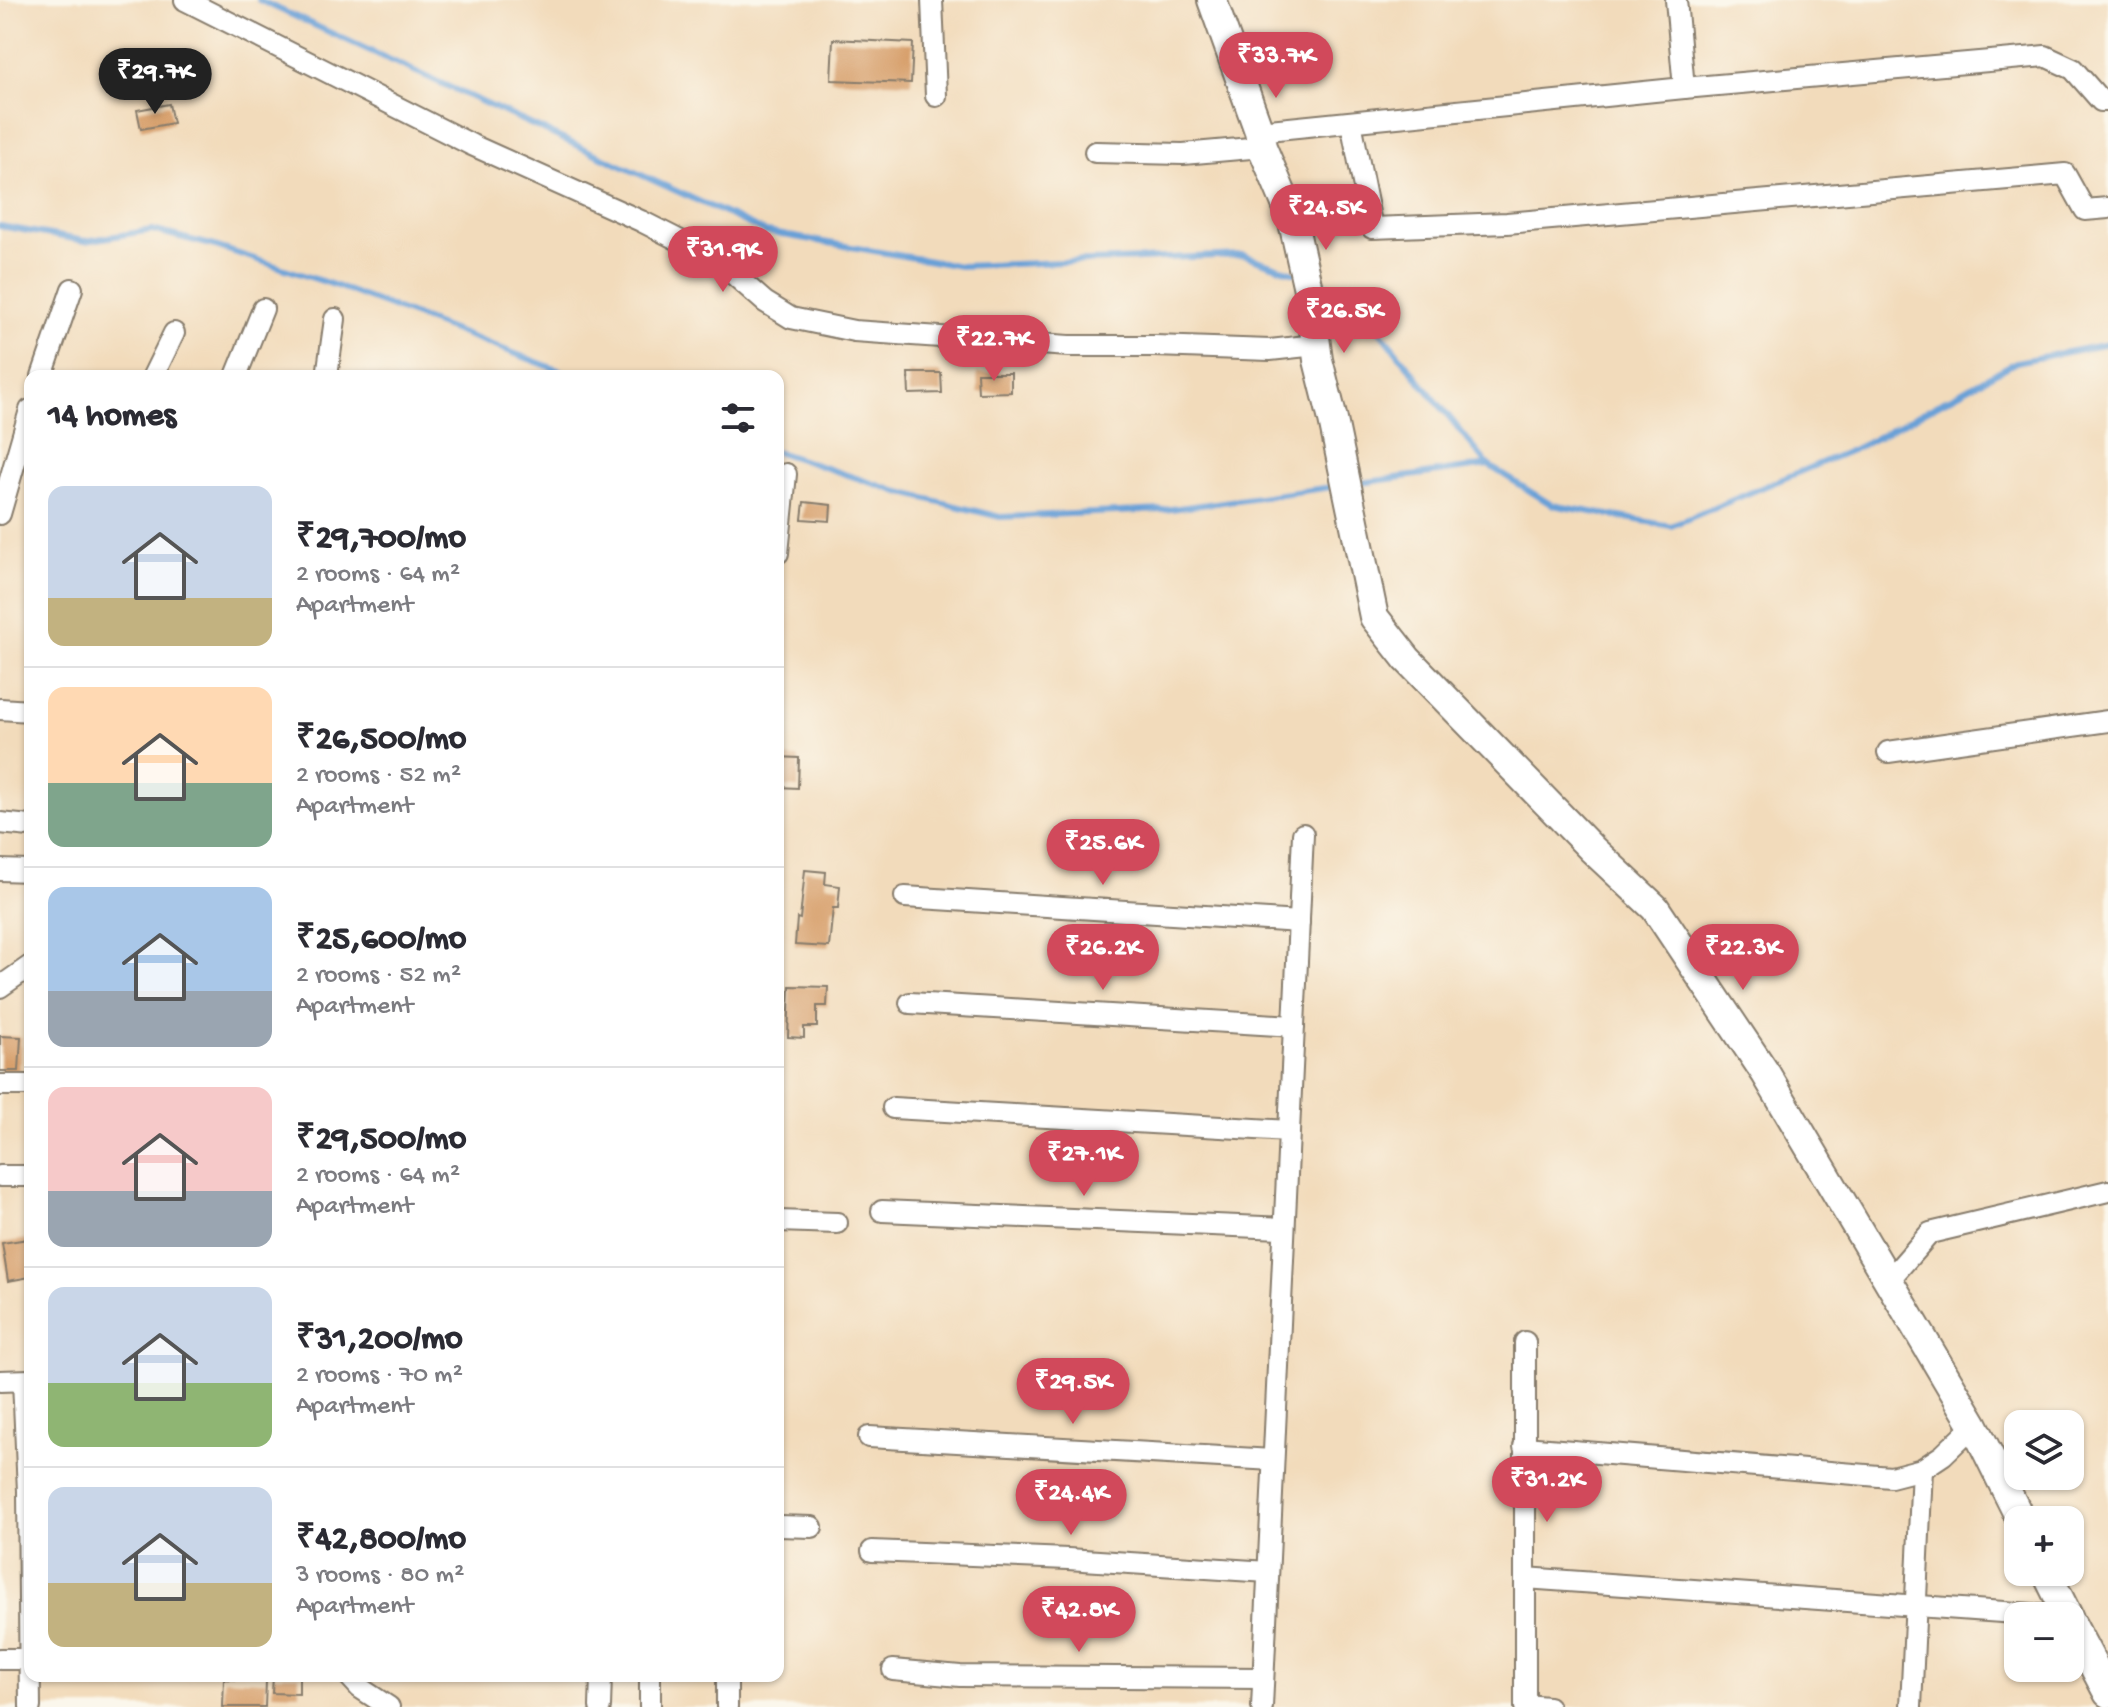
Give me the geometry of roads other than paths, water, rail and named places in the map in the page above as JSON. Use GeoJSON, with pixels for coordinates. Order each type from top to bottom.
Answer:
{"type":"FeatureCollection","features":[{"type":"Feature","properties":{"kind":"street"},"geometry":{"type":"LineString","coordinates":[[185,0],[472,145],[641,221],[716,259],[765,302],[791,318],[854,331],[1069,346],[1270,350],[1316,345]]}},
{"type":"Feature","properties":{"kind":"street"},"geometry":{"type":"LineString","coordinates":[[932,0],[936,96]]}},
{"type":"Feature","properties":{"kind":"street"},"geometry":{"type":"LineString","coordinates":[[1212,0],[1260,139],[1292,218],[1374,617],[1418,670],[1592,849],[1655,908],[1766,1074],[1974,1425],[2014,1506]]}},
{"type":"Feature","properties":{"kind":"street"},"geometry":{"type":"LineString","coordinates":[[1676,0],[1684,88]]}},
{"type":"Feature","properties":{"kind":"street"},"geometry":{"type":"LineString","coordinates":[[1095,152],[1183,154],[1351,122],[2045,56],[2073,69],[2101,101],[2108,101]]}},
{"type":"Feature","properties":{"kind":"street"},"geometry":{"type":"LineString","coordinates":[[1351,122],[1372,228],[1507,223],[2065,174],[2085,210],[2108,208]]}},
{"type":"Feature","properties":{"kind":"street"},"geometry":{"type":"LineString","coordinates":[[44,370],[72,289]]}},
{"type":"Feature","properties":{"kind":"street"},"geometry":{"type":"LineString","coordinates":[[238,370],[263,309]]}},
{"type":"Feature","properties":{"kind":"street"},"geometry":{"type":"LineString","coordinates":[[328,370],[335,319]]}},
{"type":"Feature","properties":{"kind":"street"},"geometry":{"type":"LineString","coordinates":[[156,370],[174,333]]}},
{"type":"Feature","properties":{"kind":"street"},"geometry":{"type":"LineString","coordinates":[[0,514],[24,431]]}},
{"type":"Feature","properties":{"kind":"street"},"geometry":{"type":"LineString","coordinates":[[784,494],[786,474]]}},
{"type":"Feature","properties":{"kind":"street"},"geometry":{"type":"LineString","coordinates":[[0,709],[24,711]]}},
{"type":"Feature","properties":{"kind":"street"},"geometry":{"type":"LineString","coordinates":[[1888,752],[2108,721]]}},
{"type":"Feature","properties":{"kind":"street"},"geometry":{"type":"LineString","coordinates":[[0,823],[24,825]]}},
{"type":"Feature","properties":{"kind":"street"},"geometry":{"type":"LineString","coordinates":[[1262,1707],[1303,834]]}},
{"type":"Feature","properties":{"kind":"street"},"geometry":{"type":"LineString","coordinates":[[0,870],[24,871]]}},
{"type":"Feature","properties":{"kind":"street"},"geometry":{"type":"LineString","coordinates":[[905,897],[1299,922]]}},
{"type":"Feature","properties":{"kind":"street"},"geometry":{"type":"LineString","coordinates":[[0,987],[24,970]]}},
{"type":"Feature","properties":{"kind":"street"},"geometry":{"type":"LineString","coordinates":[[910,1003],[1294,1026]]}},
{"type":"Feature","properties":{"kind":"street"},"geometry":{"type":"LineString","coordinates":[[0,1085],[24,1085]]}},
{"type":"Feature","properties":{"kind":"street"},"geometry":{"type":"LineString","coordinates":[[893,1108],[1289,1131]]}},
{"type":"Feature","properties":{"kind":"street"},"geometry":{"type":"LineString","coordinates":[[0,1176],[24,1176]]}},
{"type":"Feature","properties":{"kind":"street"},"geometry":{"type":"LineString","coordinates":[[1889,1280],[1930,1233],[2108,1191]]}},
{"type":"Feature","properties":{"kind":"street"},"geometry":{"type":"LineString","coordinates":[[882,1211],[1284,1228]]}},
{"type":"Feature","properties":{"kind":"street"},"geometry":{"type":"LineString","coordinates":[[784,1221],[837,1223]]}},
{"type":"Feature","properties":{"kind":"street"},"geometry":{"type":"LineString","coordinates":[[1525,1342],[1525,1706],[1548,1707]]}},
{"type":"Feature","properties":{"kind":"street"},"geometry":{"type":"LineString","coordinates":[[0,1381],[24,1380]]}},
{"type":"Feature","properties":{"kind":"street"},"geometry":{"type":"LineString","coordinates":[[1524,1447],[1891,1477],[1922,1469],[1943,1455],[1974,1425]]}},
{"type":"Feature","properties":{"kind":"street"},"geometry":{"type":"LineString","coordinates":[[869,1437],[1273,1460]]}},
{"type":"Feature","properties":{"kind":"street"},"geometry":{"type":"LineString","coordinates":[[1911,1707],[1922,1469]]}},
{"type":"Feature","properties":{"kind":"street"},"geometry":{"type":"LineString","coordinates":[[784,1526],[812,1527]]}},
{"type":"Feature","properties":{"kind":"street"},"geometry":{"type":"LineString","coordinates":[[872,1551],[1268,1572]]}},
{"type":"Feature","properties":{"kind":"street"},"geometry":{"type":"LineString","coordinates":[[1525,1578],[2004,1612]]}},
{"type":"Feature","properties":{"kind":"street"},"geometry":{"type":"LineString","coordinates":[[2084,1647],[2108,1693]]}},
{"type":"Feature","properties":{"kind":"street"},"geometry":{"type":"LineString","coordinates":[[0,1659],[24,1659]]}},
{"type":"Feature","properties":{"kind":"street"},"geometry":{"type":"LineString","coordinates":[[893,1670],[960,1676],[1263,1678]]}},
{"type":"Feature","properties":{"kind":"street"},"geometry":{"type":"LineString","coordinates":[[30,1682],[30,1707]]}},
{"type":"Feature","properties":{"kind":"street"},"geometry":{"type":"LineString","coordinates":[[354,1682],[389,1707]]}},
{"type":"Feature","properties":{"kind":"street"},"geometry":{"type":"LineString","coordinates":[[600,1707],[601,1682]]}},
{"type":"Feature","properties":{"kind":"street"},"geometry":{"type":"LineString","coordinates":[[650,1682],[650,1707]]}},
{"type":"Feature","properties":{"kind":"street"},"geometry":{"type":"LineString","coordinates":[[727,1682],[727,1707]]}},
{"type":"Feature","properties":{"kind":"waterway"},"geometry":{"type":"LineString","coordinates":[[259,0],[766,232],[960,266],[1243,255],[1295,273]]}},
{"type":"Feature","properties":{"kind":"waterway"},"geometry":{"type":"LineString","coordinates":[[0,226],[85,241],[152,230],[215,246],[331,284],[558,370]]}},
{"type":"Feature","properties":{"kind":"waterway"},"geometry":{"type":"LineString","coordinates":[[1316,281],[1349,293],[1488,465]]}},
{"type":"Feature","properties":{"kind":"waterway"},"geometry":{"type":"LineString","coordinates":[[1354,484],[1488,465],[1552,505],[1671,526],[1861,446],[2016,362],[2108,344]]}},
{"type":"Feature","properties":{"kind":"waterway"},"geometry":{"type":"LineString","coordinates":[[784,454],[896,491],[1000,517],[1164,510],[1339,486]]}}]}
